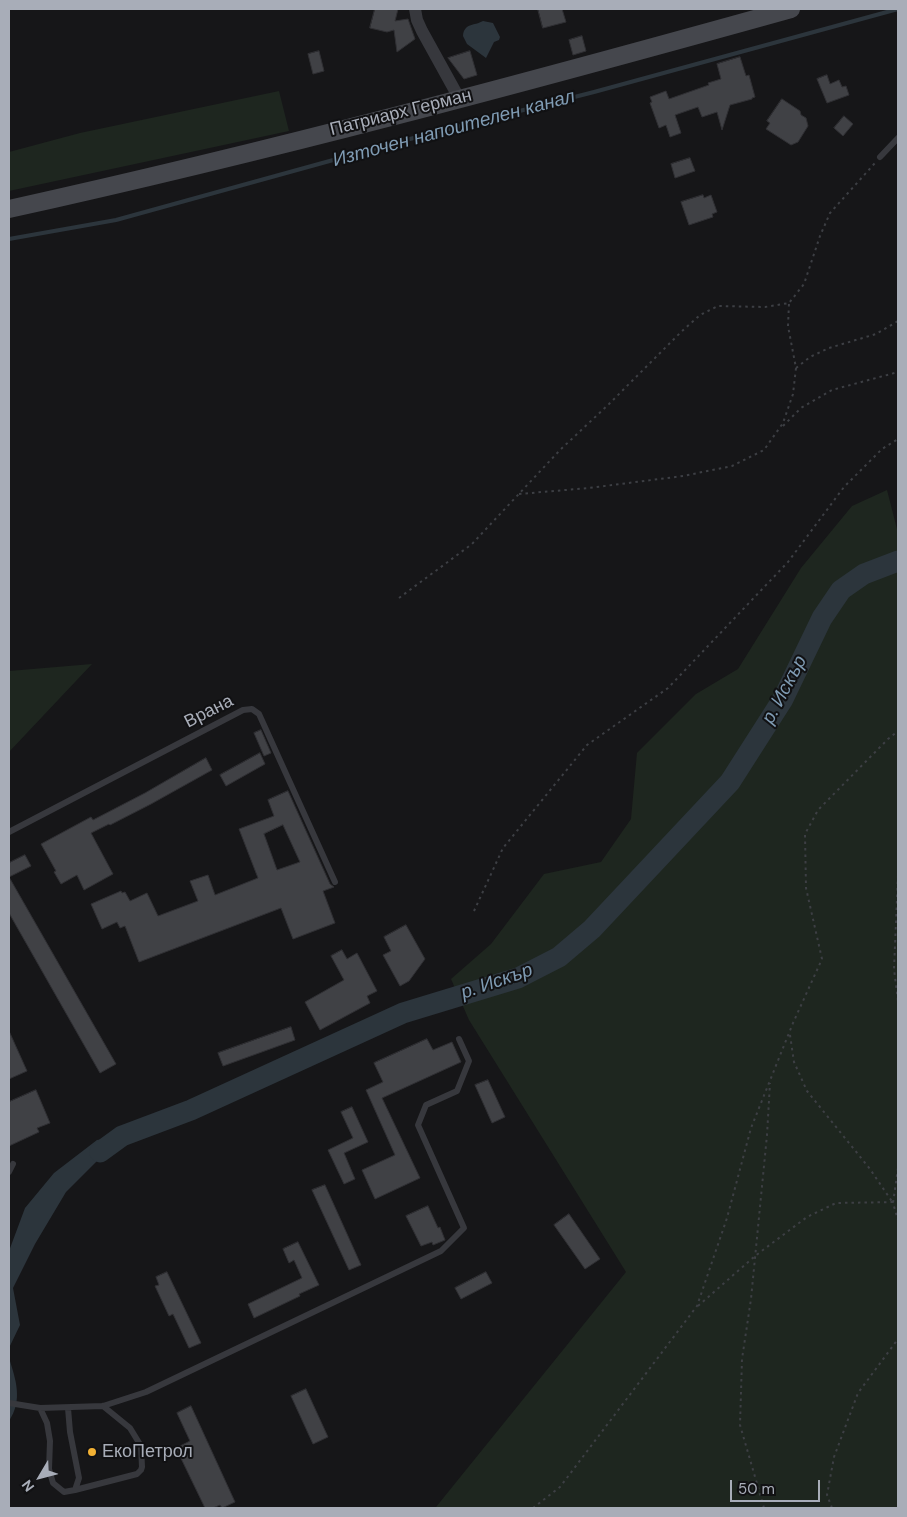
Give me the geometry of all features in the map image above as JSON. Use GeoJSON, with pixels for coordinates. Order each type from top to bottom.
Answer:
{"type":"FeatureCollection","features":[{"type":"Feature","properties":{"kind":"street"},"geometry":{"type":"LineString","coordinates":[[415,9],[422,31],[459,98]]}},
{"type":"Feature","properties":{"kind":"street","name":"Патриарх Герман"},"geometry":{"type":"LineString","coordinates":[[9,209],[224,158],[595,64],[791,9]]}},
{"type":"Feature","properties":{"kind":"lane"},"geometry":{"type":"LineString","coordinates":[[880,157],[898,138]]}},
{"type":"Feature","properties":{"kind":"lane","name":"Врана"},"geometry":{"type":"LineString","coordinates":[[9,832],[243,710],[252,708],[259,714],[335,882]]}},
{"type":"Feature","properties":{"kind":"lane"},"geometry":{"type":"LineString","coordinates":[[9,1403],[40,1408],[103,1406],[146,1392],[441,1252],[464,1228],[418,1125],[426,1105],[457,1091],[469,1061],[459,1039]]}},
{"type":"Feature","properties":{"kind":"lane"},"geometry":{"type":"LineString","coordinates":[[9,1172],[12,1164]]}},
{"type":"Feature","properties":{"kind":"lane"},"geometry":{"type":"LineString","coordinates":[[40,1408],[47,1423],[50,1441],[49,1470],[53,1483],[64,1492],[138,1474],[141,1470],[141,1446],[130,1428],[103,1406]]}},
{"type":"Feature","properties":{"kind":"lane"},"geometry":{"type":"LineString","coordinates":[[68,1408],[70,1432],[79,1478],[75,1490]]}},
{"type":"Feature","properties":{"kind":"path"},"geometry":{"type":"LineString","coordinates":[[519,494],[589,488],[683,476],[732,466],[764,450],[783,423],[793,394],[796,368],[788,326],[789,303],[804,284],[830,213],[880,157]]}},
{"type":"Feature","properties":{"kind":"path"},"geometry":{"type":"LineString","coordinates":[[399,598],[472,544],[560,450],[700,314],[718,306],[765,307],[789,303]]}},
{"type":"Feature","properties":{"kind":"path"},"geometry":{"type":"LineString","coordinates":[[796,368],[810,357],[829,348],[876,334],[898,322]]}},
{"type":"Feature","properties":{"kind":"path"},"geometry":{"type":"LineString","coordinates":[[778,430],[801,408],[832,390],[898,372]]}},
{"type":"Feature","properties":{"kind":"path"},"geometry":{"type":"LineString","coordinates":[[474,910],[503,848],[587,745],[668,688],[788,562],[844,487],[882,449],[898,439]]}},
{"type":"Feature","properties":{"kind":"path"},"geometry":{"type":"LineString","coordinates":[[697,1306],[727,1218],[751,1128],[789,1033],[822,960],[806,888],[805,834],[818,810],[898,731]]}},
{"type":"Feature","properties":{"kind":"path"},"geometry":{"type":"LineString","coordinates":[[898,875],[894,969],[898,1001]]}},
{"type":"Feature","properties":{"kind":"path"},"geometry":{"type":"LineString","coordinates":[[789,1033],[794,1062],[807,1091],[870,1169],[893,1203],[898,1220]]}},
{"type":"Feature","properties":{"kind":"path"},"geometry":{"type":"LineString","coordinates":[[764,1508],[740,1425],[742,1359],[751,1299],[767,1135],[770,1082]]}},
{"type":"Feature","properties":{"kind":"path"},"geometry":{"type":"LineString","coordinates":[[893,1203],[898,1168]]}},
{"type":"Feature","properties":{"kind":"path"},"geometry":{"type":"LineString","coordinates":[[534,1508],[560,1487],[697,1306],[755,1256],[807,1217],[836,1204],[898,1202]]}},
{"type":"Feature","properties":{"kind":"path"},"geometry":{"type":"LineString","coordinates":[[832,1508],[826,1495],[834,1457],[858,1393],[898,1339]]}},
{"type":"Feature","properties":{"kind":"shaded area"},"geometry":{"type":"Polygon","coordinates":[[[483,21],[493,23],[500,37],[499,40],[494,42],[486,58],[467,44],[463,36],[467,27],[483,21]]]}},
{"type":"Feature","properties":{"kind":"shaded area"},"geometry":{"type":"Polygon","coordinates":[[[279,91],[289,131],[9,191],[9,152],[80,133],[279,91]]]}},
{"type":"Feature","properties":{"kind":"shaded area"},"geometry":{"type":"Polygon","coordinates":[[[887,490],[898,533],[898,1508],[427,1508],[436,1507],[626,1272],[469,1020],[451,979],[491,944],[544,874],[601,862],[631,819],[637,753],[696,694],[738,669],[801,568],[852,506],[887,490]]]}},
{"type":"Feature","properties":{"kind":"shaded area"},"geometry":{"type":"Polygon","coordinates":[[[92,664],[9,752],[9,671],[92,664]]]}},
{"type":"Feature","properties":{"kind":"shaded area"},"geometry":{"type":"Polygon","coordinates":[[[122,1136],[66,1192],[35,1244],[13,1288],[20,1325],[9,1348],[9,1251],[25,1208],[54,1173],[97,1140],[122,1136]]]}},
{"type":"Feature","properties":{"kind":"shaded area"},"geometry":{"type":"Polygon","coordinates":[[[9,1358],[16,1382],[17,1398],[9,1421],[9,1358]]]}},
{"type":"Feature","properties":{"kind":"building"},"geometry":{"type":"Polygon","coordinates":[[[375,9],[398,9],[395,21],[408,19],[415,39],[397,52],[394,30],[387,32],[370,28],[375,9]]]}},
{"type":"Feature","properties":{"kind":"building"},"geometry":{"type":"Polygon","coordinates":[[[538,9],[562,9],[566,22],[543,28],[538,9]]]}},
{"type":"Feature","properties":{"kind":"building"},"geometry":{"type":"Polygon","coordinates":[[[582,36],[586,51],[573,55],[569,40],[582,36]]]}},
{"type":"Feature","properties":{"kind":"building"},"geometry":{"type":"Polygon","coordinates":[[[319,51],[324,71],[313,74],[308,54],[319,51]]]}},
{"type":"Feature","properties":{"kind":"building"},"geometry":{"type":"Polygon","coordinates":[[[470,51],[477,75],[464,79],[448,58],[470,51]]]}},
{"type":"Feature","properties":{"kind":"building"},"geometry":{"type":"Polygon","coordinates":[[[740,57],[746,76],[749,75],[755,97],[730,105],[722,130],[717,112],[702,117],[698,107],[675,115],[681,133],[670,137],[666,125],[659,128],[650,103],[652,102],[650,97],[666,91],[669,99],[709,85],[708,83],[721,79],[717,64],[740,57]]]}},
{"type":"Feature","properties":{"kind":"building"},"geometry":{"type":"Polygon","coordinates":[[[827,75],[830,84],[839,80],[842,87],[846,86],[849,95],[827,103],[817,79],[827,75]]]}},
{"type":"Feature","properties":{"kind":"building"},"geometry":{"type":"Polygon","coordinates":[[[782,99],[800,111],[801,115],[806,118],[808,126],[798,142],[791,145],[766,129],[770,123],[767,121],[782,99]]]}},
{"type":"Feature","properties":{"kind":"building"},"geometry":{"type":"Polygon","coordinates":[[[844,116],[853,124],[843,136],[834,128],[844,116]]]}},
{"type":"Feature","properties":{"kind":"building"},"geometry":{"type":"Polygon","coordinates":[[[690,158],[695,171],[675,178],[671,164],[690,158]]]}},
{"type":"Feature","properties":{"kind":"building"},"geometry":{"type":"Polygon","coordinates":[[[703,195],[704,198],[711,195],[717,212],[712,214],[713,217],[689,225],[681,202],[703,195]]]}},
{"type":"Feature","properties":{"kind":"building"},"geometry":{"type":"Polygon","coordinates":[[[261,730],[271,753],[264,756],[254,733],[261,730]]]}},
{"type":"Feature","properties":{"kind":"building"},"geometry":{"type":"Polygon","coordinates":[[[260,753],[265,764],[226,786],[220,775],[260,753]]]}},
{"type":"Feature","properties":{"kind":"building"},"geometry":{"type":"Polygon","coordinates":[[[206,758],[212,770],[151,804],[91,833],[113,874],[84,890],[77,875],[61,884],[41,844],[91,817],[93,820],[145,793],[206,758]]]}},
{"type":"Feature","properties":{"kind":"building"},"geometry":{"type":"Polygon","coordinates":[[[288,791],[330,884],[334,887],[323,891],[335,923],[293,939],[281,908],[139,962],[125,926],[120,928],[117,922],[102,929],[91,904],[121,891],[122,893],[125,892],[130,901],[147,893],[158,916],[198,901],[190,881],[208,875],[215,895],[258,878],[239,829],[274,816],[268,800],[288,791]],[[283,825],[264,834],[277,870],[300,862],[283,825]]]}},
{"type":"Feature","properties":{"kind":"building"},"geometry":{"type":"Polygon","coordinates":[[[25,855],[31,866],[9,877],[9,863],[25,855]]]}},
{"type":"Feature","properties":{"kind":"building"},"geometry":{"type":"Polygon","coordinates":[[[9,877],[116,1064],[100,1073],[9,913],[9,877]]]}},
{"type":"Feature","properties":{"kind":"building"},"geometry":{"type":"Polygon","coordinates":[[[406,925],[425,959],[409,981],[400,986],[383,955],[391,951],[384,937],[406,925]]]}},
{"type":"Feature","properties":{"kind":"building"},"geometry":{"type":"Polygon","coordinates":[[[342,950],[347,959],[357,953],[377,991],[367,996],[370,1003],[320,1030],[305,1002],[344,980],[331,956],[342,950]]]}},
{"type":"Feature","properties":{"kind":"building"},"geometry":{"type":"Polygon","coordinates":[[[291,1027],[295,1040],[223,1066],[218,1053],[291,1027]]]}},
{"type":"Feature","properties":{"kind":"building"},"geometry":{"type":"Polygon","coordinates":[[[9,1031],[27,1071],[9,1079],[9,1031]]]}},
{"type":"Feature","properties":{"kind":"building"},"geometry":{"type":"Polygon","coordinates":[[[427,1039],[433,1050],[452,1042],[461,1062],[382,1098],[420,1178],[375,1199],[362,1170],[395,1155],[366,1090],[383,1082],[374,1063],[427,1039]]]}},
{"type":"Feature","properties":{"kind":"building"},"geometry":{"type":"Polygon","coordinates":[[[488,1080],[505,1117],[492,1123],[475,1085],[488,1080]]]}},
{"type":"Feature","properties":{"kind":"building"},"geometry":{"type":"Polygon","coordinates":[[[36,1090],[50,1123],[37,1128],[39,1132],[9,1146],[9,1102],[36,1090]]]}},
{"type":"Feature","properties":{"kind":"building"},"geometry":{"type":"Polygon","coordinates":[[[352,1107],[368,1142],[344,1153],[355,1179],[344,1184],[328,1150],[353,1138],[341,1112],[352,1107]]]}},
{"type":"Feature","properties":{"kind":"building"},"geometry":{"type":"Polygon","coordinates":[[[325,1185],[361,1265],[349,1270],[312,1190],[325,1185]]]}},
{"type":"Feature","properties":{"kind":"building"},"geometry":{"type":"Polygon","coordinates":[[[428,1206],[445,1240],[433,1245],[432,1242],[421,1246],[406,1216],[428,1206]]]}},
{"type":"Feature","properties":{"kind":"building"},"geometry":{"type":"Polygon","coordinates":[[[569,1214],[600,1259],[585,1269],[554,1225],[569,1214]]]}},
{"type":"Feature","properties":{"kind":"building"},"geometry":{"type":"Polygon","coordinates":[[[298,1242],[319,1285],[254,1318],[248,1304],[302,1278],[294,1260],[289,1263],[283,1249],[298,1242]]]}},
{"type":"Feature","properties":{"kind":"building"},"geometry":{"type":"Polygon","coordinates":[[[167,1272],[201,1343],[189,1348],[173,1314],[169,1316],[155,1286],[159,1285],[156,1277],[167,1272]]]}},
{"type":"Feature","properties":{"kind":"building"},"geometry":{"type":"Polygon","coordinates":[[[486,1272],[492,1283],[461,1299],[455,1288],[486,1272]]]}},
{"type":"Feature","properties":{"kind":"building"},"geometry":{"type":"Polygon","coordinates":[[[306,1389],[328,1437],[313,1444],[291,1396],[306,1389]]]}},
{"type":"Feature","properties":{"kind":"building"},"geometry":{"type":"Polygon","coordinates":[[[191,1406],[235,1502],[222,1508],[220,1505],[213,1508],[205,1508],[176,1448],[190,1441],[177,1413],[191,1406]]]}},
{"type":"Feature","properties":{"kind":"waterway","name":"Източен напоителен канал"},"geometry":{"type":"LineString","coordinates":[[9,239],[116,220],[402,141],[594,92],[898,9]]}},
{"type":"Feature","properties":{"kind":"waterway","name":"р. Искър"},"geometry":{"type":"LineString","coordinates":[[100,1152],[122,1136],[191,1110],[403,1013],[518,978],[559,957],[592,929],[730,782],[783,699],[822,618],[841,590],[864,574],[898,561]]}},
{"type":"Feature","properties":{"kind":"place","name":"ЕкоПетрол"},"geometry":{"type":"Point","coordinates":[92,1452]}}]}
